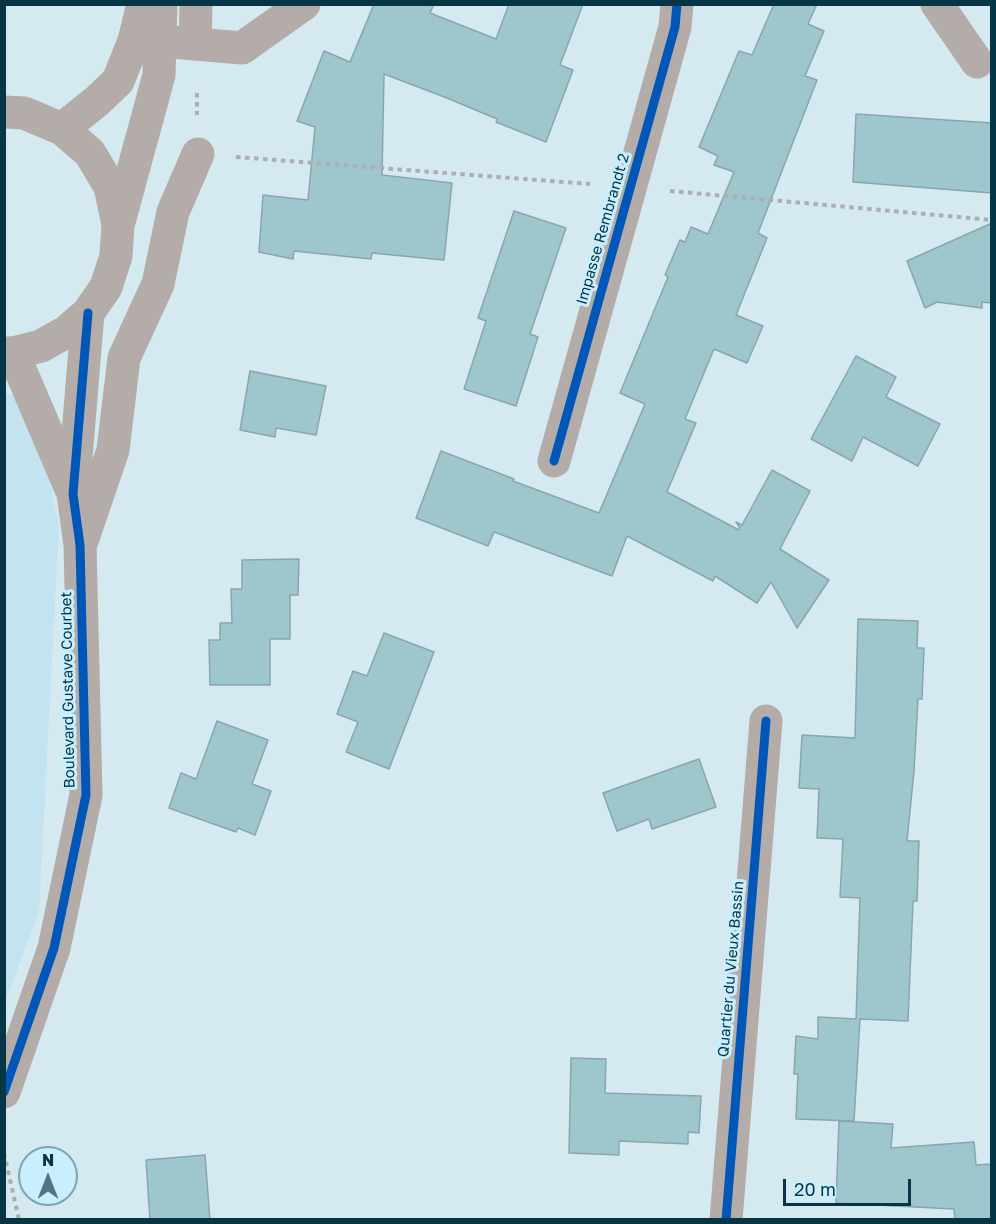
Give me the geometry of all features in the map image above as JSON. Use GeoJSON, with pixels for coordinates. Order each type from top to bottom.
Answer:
{"type":"FeatureCollection","features":[{"type":"Feature","properties":{"kind":"street"},"geometry":{"type":"LineString","coordinates":[[9,353],[41,346],[66,332],[88,313],[106,287],[116,256],[118,224],[159,75],[147,41],[142,4]]}},
{"type":"Feature","properties":{"kind":"street"},"geometry":{"type":"LineString","coordinates":[[62,129],[118,81],[147,41],[161,4]]}},
{"type":"Feature","properties":{"kind":"street"},"geometry":{"type":"LineString","coordinates":[[195,44],[196,4]]}},
{"type":"Feature","properties":{"kind":"street"},"geometry":{"type":"LineString","coordinates":[[147,41],[242,48],[304,4]]}},
{"type":"Feature","properties":{"kind":"street"},"geometry":{"type":"LineString","coordinates":[[938,4],[977,62]]}},
{"type":"Feature","properties":{"kind":"street","name":"Impasse Rembrandt 2"},"geometry":{"type":"LineString","coordinates":[[554,461],[630,187],[671,12]]}},
{"type":"Feature","properties":{"kind":"street"},"geometry":{"type":"LineString","coordinates":[[4,112],[24,113],[62,129],[90,153],[110,187],[118,224]]}},
{"type":"Feature","properties":{"kind":"street"},"geometry":{"type":"LineString","coordinates":[[80,545],[113,450],[124,358],[158,284],[173,212],[198,154]]}},
{"type":"Feature","properties":{"kind":"street","name":"Boulevard Gustave Courbet"},"geometry":{"type":"LineString","coordinates":[[4,1092],[54,948],[86,795],[80,545],[73,494],[88,313]]}},
{"type":"Feature","properties":{"kind":"street","name":"Boulevard Gustave Courbet"},"geometry":{"type":"LineString","coordinates":[[9,353],[73,494]]}},
{"type":"Feature","properties":{"kind":"street","name":"Quartier du Vieux Bassin"},"geometry":{"type":"LineString","coordinates":[[726,1220],[766,721]]}},
{"type":"Feature","properties":{"kind":"path"},"geometry":{"type":"LineString","coordinates":[[195,44],[198,154],[630,187],[992,220]]}},
{"type":"Feature","properties":{"kind":"path"},"geometry":{"type":"LineString","coordinates":[[4,1153],[19,1220]]}},
{"type":"Feature","properties":{"kind":"shaded area"},"geometry":{"type":"Polygon","coordinates":[[[5,394],[31,395],[59,524],[39,912],[5,1002],[5,394]]]}},
{"type":"Feature","properties":{"kind":"building"},"geometry":{"type":"Polygon","coordinates":[[[374,4],[434,4],[430,13],[496,39],[509,4],[583,4],[560,65],[573,70],[546,142],[496,122],[497,119],[447,98],[384,74],[382,175],[452,183],[444,260],[372,253],[371,259],[294,251],[293,259],[259,252],[263,195],[308,200],[315,127],[297,121],[324,51],[350,62],[374,4]]]}},
{"type":"Feature","properties":{"kind":"building"},"geometry":{"type":"Polygon","coordinates":[[[774,4],[817,4],[808,24],[824,31],[805,76],[817,80],[758,233],[767,238],[736,315],[763,326],[747,363],[714,349],[685,419],[696,423],[667,492],[739,530],[736,522],[742,525],[772,470],[810,491],[780,549],[829,580],[797,628],[771,582],[757,603],[715,576],[713,581],[627,536],[612,576],[494,532],[488,546],[416,518],[441,451],[599,513],[645,404],[620,393],[668,277],[665,275],[680,240],[685,242],[691,227],[708,234],[734,172],[714,165],[718,156],[699,147],[739,51],[752,55],[774,4]]]}},
{"type":"Feature","properties":{"kind":"building"},"geometry":{"type":"Polygon","coordinates":[[[856,114],[992,123],[992,193],[853,182],[856,114]]]}},
{"type":"Feature","properties":{"kind":"building"},"geometry":{"type":"Polygon","coordinates":[[[514,211],[566,228],[530,334],[538,337],[516,406],[464,389],[486,321],[478,318],[514,211]]]}},
{"type":"Feature","properties":{"kind":"building"},"geometry":{"type":"Polygon","coordinates":[[[992,223],[992,303],[982,302],[982,308],[937,302],[925,308],[907,261],[992,223]]]}},
{"type":"Feature","properties":{"kind":"building"},"geometry":{"type":"Polygon","coordinates":[[[856,356],[896,377],[886,397],[940,424],[918,466],[863,437],[852,461],[811,439],[856,356]]]}},
{"type":"Feature","properties":{"kind":"building"},"geometry":{"type":"Polygon","coordinates":[[[250,371],[326,386],[316,435],[276,428],[275,437],[240,430],[250,371]]]}},
{"type":"Feature","properties":{"kind":"building"},"geometry":{"type":"Polygon","coordinates":[[[299,559],[298,595],[290,595],[290,639],[270,639],[270,685],[210,685],[209,640],[220,640],[220,623],[232,623],[231,589],[242,589],[242,560],[299,559]]]}},
{"type":"Feature","properties":{"kind":"building"},"geometry":{"type":"Polygon","coordinates":[[[858,619],[918,621],[917,648],[924,648],[922,699],[918,699],[907,841],[919,841],[917,901],[913,901],[908,1021],[860,1019],[854,1121],[796,1119],[798,1074],[794,1074],[796,1036],[818,1039],[818,1017],[856,1019],[860,898],[840,897],[843,839],[817,838],[819,789],[799,788],[802,735],[855,738],[858,619]]]}},
{"type":"Feature","properties":{"kind":"building"},"geometry":{"type":"Polygon","coordinates":[[[384,633],[434,652],[389,769],[346,752],[358,722],[337,714],[353,671],[367,676],[384,633]]]}},
{"type":"Feature","properties":{"kind":"building"},"geometry":{"type":"Polygon","coordinates":[[[217,721],[268,740],[252,784],[271,791],[255,835],[238,828],[236,832],[169,808],[181,773],[196,779],[217,721]]]}},
{"type":"Feature","properties":{"kind":"building"},"geometry":{"type":"Polygon","coordinates":[[[699,759],[716,807],[652,829],[649,819],[617,831],[603,793],[699,759]]]}},
{"type":"Feature","properties":{"kind":"building"},"geometry":{"type":"Polygon","coordinates":[[[571,1058],[606,1059],[605,1093],[701,1096],[699,1133],[688,1132],[688,1144],[619,1141],[619,1155],[569,1153],[571,1058]]]}},
{"type":"Feature","properties":{"kind":"building"},"geometry":{"type":"Polygon","coordinates":[[[839,1121],[893,1124],[891,1148],[974,1142],[976,1165],[992,1164],[992,1220],[955,1220],[954,1209],[836,1203],[839,1121]]]}},
{"type":"Feature","properties":{"kind":"building"},"geometry":{"type":"Polygon","coordinates":[[[205,1155],[210,1220],[150,1220],[146,1160],[205,1155]]]}},
{"type":"Feature","properties":{"kind":"cycle path"},"geometry":{"type":"LineString","coordinates":[[554,461],[675,27],[677,4]]}},
{"type":"Feature","properties":{"kind":"cycle path"},"geometry":{"type":"LineString","coordinates":[[4,1092],[54,948],[86,795],[80,545],[73,494],[88,313]]}},
{"type":"Feature","properties":{"kind":"cycle path"},"geometry":{"type":"LineString","coordinates":[[726,1220],[766,721]]}}]}
